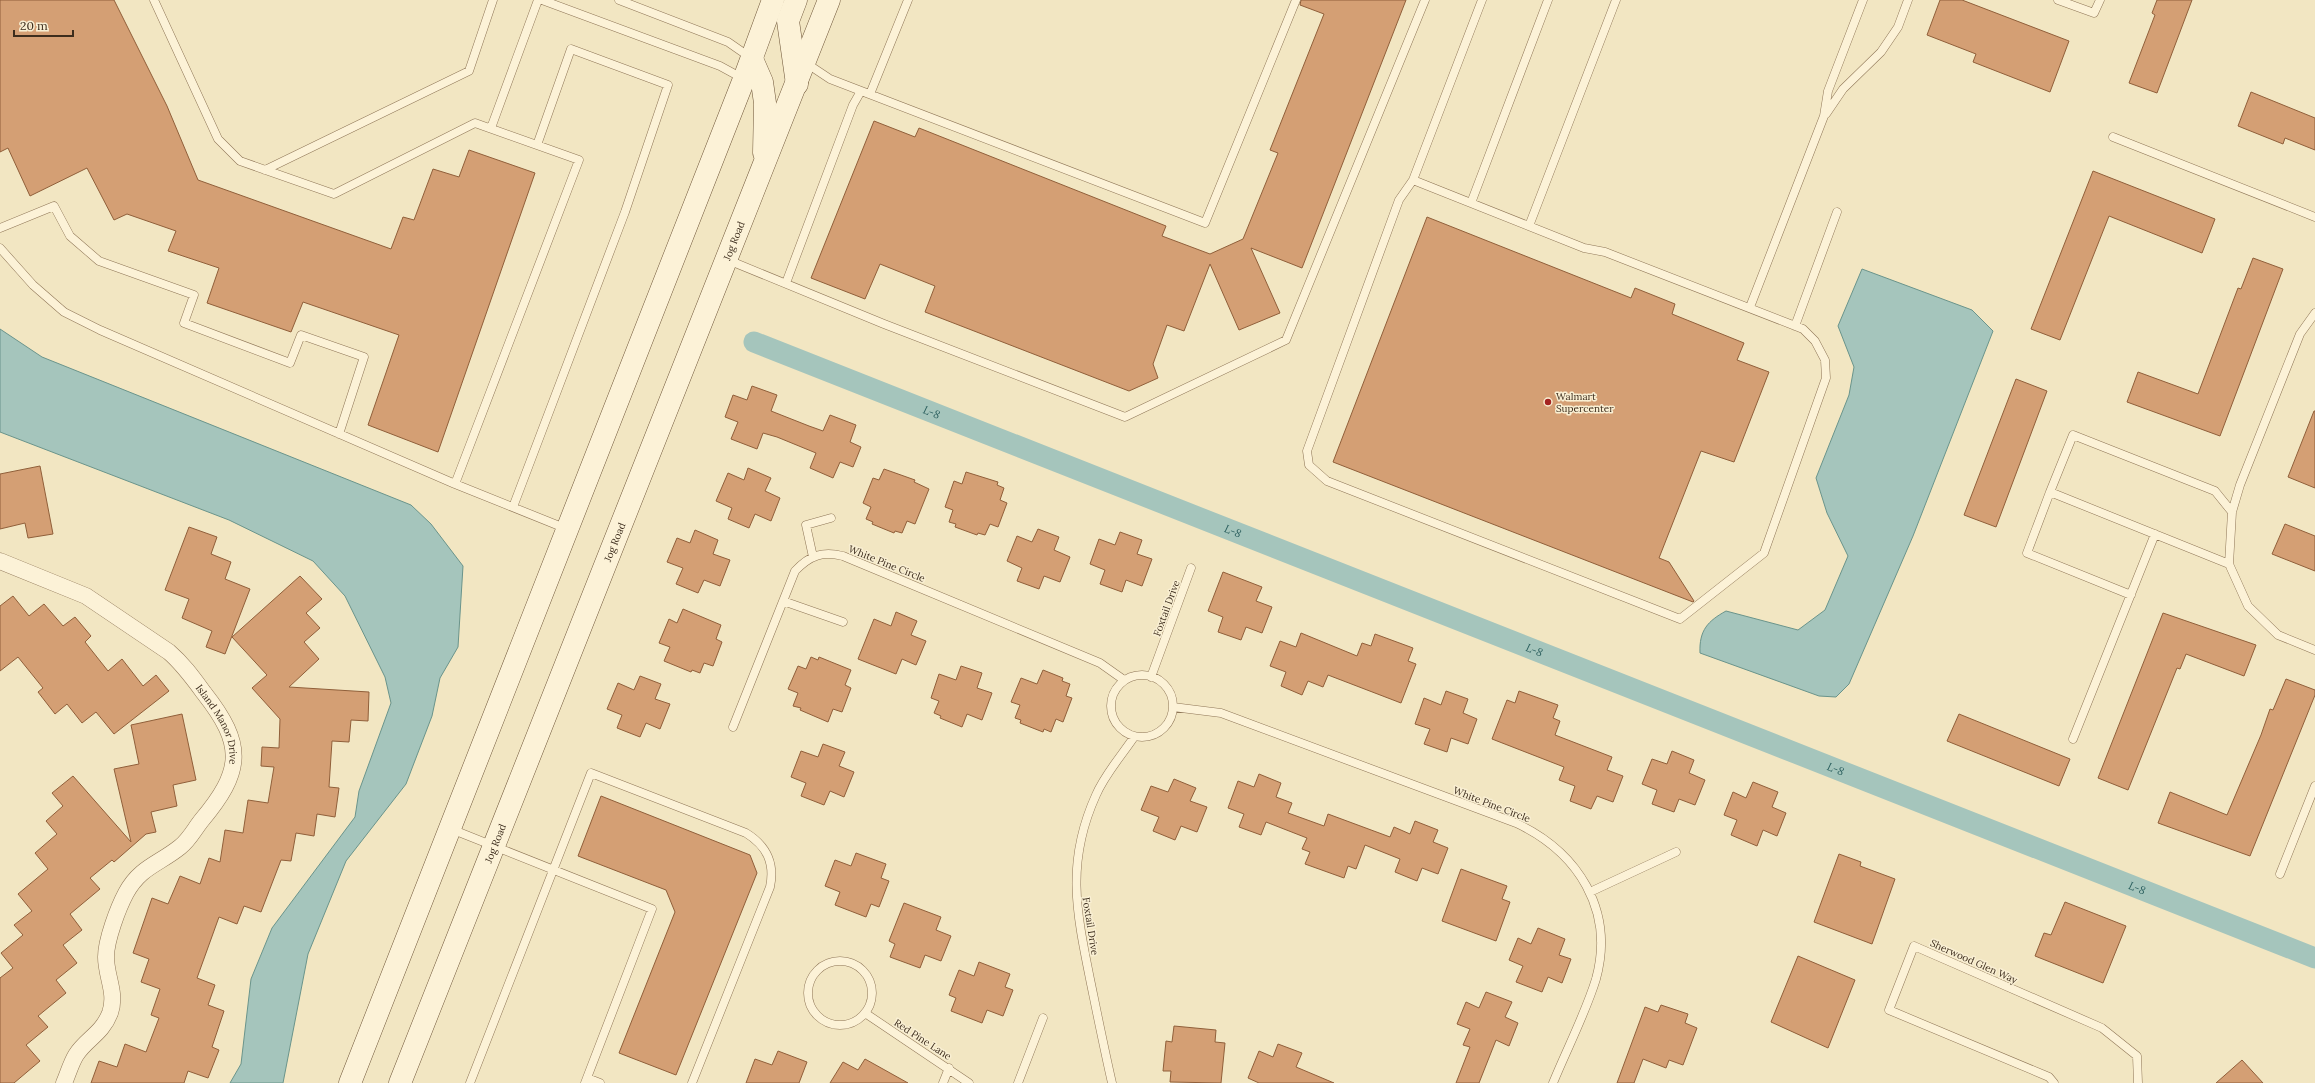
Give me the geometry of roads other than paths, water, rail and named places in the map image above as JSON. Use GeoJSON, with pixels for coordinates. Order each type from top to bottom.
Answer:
{"type":"FeatureCollection","features":[{"type":"Feature","properties":{"kind":"main road"},"geometry":{"type":"LineString","coordinates":[[350,1083],[752,59],[773,0]]}},
{"type":"Feature","properties":{"kind":"main road"},"geometry":{"type":"LineString","coordinates":[[796,0],[788,21],[797,84]]}},
{"type":"Feature","properties":{"kind":"main road","name":"Jog Road"},"geometry":{"type":"LineString","coordinates":[[400,1083],[830,0]]}},
{"type":"Feature","properties":{"kind":"main road"},"geometry":{"type":"LineString","coordinates":[[752,59],[762,82],[765,103],[764,166]]}},
{"type":"Feature","properties":{"kind":"street","name":"Island Manor Drive"},"geometry":{"type":"LineString","coordinates":[[0,560],[86,596],[169,652],[180,661],[218,710],[226,723],[233,750],[230,777],[218,802],[181,846],[142,871],[132,882],[125,895],[108,943],[106,957],[112,991],[110,1012],[96,1036],[75,1055],[64,1083]]}},
{"type":"Feature","properties":{"kind":"lane"},"geometry":{"type":"LineString","coordinates":[[154,0],[218,140],[240,161],[334,194],[475,123],[579,160],[455,484]]}},
{"type":"Feature","properties":{"kind":"lane"},"geometry":{"type":"LineString","coordinates":[[265,170],[470,71],[493,0]]}},
{"type":"Feature","properties":{"kind":"lane"},"geometry":{"type":"LineString","coordinates":[[491,128],[538,0]]}},
{"type":"Feature","properties":{"kind":"lane"},"geometry":{"type":"LineString","coordinates":[[542,0],[720,66],[744,79]]}},
{"type":"Feature","properties":{"kind":"lane"},"geometry":{"type":"LineString","coordinates":[[619,0],[728,42],[752,59]]}},
{"type":"Feature","properties":{"kind":"lane"},"geometry":{"type":"LineString","coordinates":[[870,94],[908,0]]}},
{"type":"Feature","properties":{"kind":"lane"},"geometry":{"type":"LineString","coordinates":[[805,62],[830,79],[1205,223],[1296,0]]}},
{"type":"Feature","properties":{"kind":"lane"},"geometry":{"type":"LineString","coordinates":[[727,260],[884,324],[1125,416],[1286,340],[1425,0]]}},
{"type":"Feature","properties":{"kind":"lane"},"geometry":{"type":"LineString","coordinates":[[1413,180],[1584,248],[1616,256],[1750,307],[1803,329],[1815,341],[1825,360],[1826,378],[1764,553],[1680,619],[1327,481],[1309,465],[1307,451],[1399,200],[1413,180],[1482,0]]}},
{"type":"Feature","properties":{"kind":"lane"},"geometry":{"type":"LineString","coordinates":[[1471,203],[1548,0]]}},
{"type":"Feature","properties":{"kind":"lane"},"geometry":{"type":"LineString","coordinates":[[1529,226],[1616,0]]}},
{"type":"Feature","properties":{"kind":"lane"},"geometry":{"type":"LineString","coordinates":[[1750,307],[1824,116],[1828,91],[1863,0]]}},
{"type":"Feature","properties":{"kind":"lane"},"geometry":{"type":"LineString","coordinates":[[1824,116],[1843,88],[1881,52],[1898,27],[1908,0]]}},
{"type":"Feature","properties":{"kind":"lane"},"geometry":{"type":"LineString","coordinates":[[2058,0],[2094,14],[2100,0]]}},
{"type":"Feature","properties":{"kind":"lane"},"geometry":{"type":"LineString","coordinates":[[513,507],[625,212],[668,85],[571,49],[537,145]]}},
{"type":"Feature","properties":{"kind":"lane"},"geometry":{"type":"LineString","coordinates":[[786,283],[853,105],[862,91]]}},
{"type":"Feature","properties":{"kind":"lane"},"geometry":{"type":"LineString","coordinates":[[2112,137],[2315,217]]}},
{"type":"Feature","properties":{"kind":"lane"},"geometry":{"type":"LineString","coordinates":[[0,228],[54,206],[70,236],[99,261],[194,295],[184,323],[290,363],[301,335],[364,357],[339,434]]}},
{"type":"Feature","properties":{"kind":"lane"},"geometry":{"type":"LineString","coordinates":[[1795,326],[1837,212]]}},
{"type":"Feature","properties":{"kind":"lane"},"geometry":{"type":"LineString","coordinates":[[0,248],[33,285],[64,312],[107,334],[455,484],[568,529]]}},
{"type":"Feature","properties":{"kind":"lane"},"geometry":{"type":"LineString","coordinates":[[2315,312],[2300,334],[2240,485],[2232,512],[2229,564],[2248,606],[2278,635],[2315,650]]}},
{"type":"Feature","properties":{"kind":"lane"},"geometry":{"type":"LineString","coordinates":[[2131,595],[2027,553],[2072,435],[2214,491],[2232,512]]}},
{"type":"Feature","properties":{"kind":"lane"},"geometry":{"type":"LineString","coordinates":[[2050,492],[2229,564]]}},
{"type":"Feature","properties":{"kind":"lane"},"geometry":{"type":"LineString","coordinates":[[813,556],[806,525],[831,518]]}},
{"type":"Feature","properties":{"kind":"lane"},"geometry":{"type":"LineString","coordinates":[[2073,739],[2155,534]]}},
{"type":"Feature","properties":{"kind":"lane","name":"White Pine Circle"},"geometry":{"type":"LineString","coordinates":[[733,727],[795,570],[805,560],[813,556],[830,553],[843,556],[1100,663],[1124,680]]}},
{"type":"Feature","properties":{"kind":"lane","name":"Foxtail Drive"},"geometry":{"type":"LineString","coordinates":[[1151,677],[1191,568]]}},
{"type":"Feature","properties":{"kind":"lane"},"geometry":{"type":"LineString","coordinates":[[783,601],[843,622]]}},
{"type":"Feature","properties":{"kind":"lane"},"geometry":{"type":"LineString","coordinates":[[1134,676],[1151,677],[1164,684],[1170,693],[1173,707],[1169,722],[1162,730],[1144,737],[1134,737],[1125,733],[1118,726],[1110,708],[1112,698],[1116,688],[1124,680],[1134,676]]}},
{"type":"Feature","properties":{"kind":"lane","name":"White Pine Circle"},"geometry":{"type":"LineString","coordinates":[[1173,707],[1221,713],[1516,823],[1553,844],[1565,854],[1590,892],[1599,920],[1601,950],[1595,980],[1553,1083]]}},
{"type":"Feature","properties":{"kind":"lane","name":"Foxtail Drive"},"geometry":{"type":"LineString","coordinates":[[1112,1083],[1077,914],[1075,883],[1078,852],[1085,822],[1096,793],[1134,737]]}},
{"type":"Feature","properties":{"kind":"lane"},"geometry":{"type":"LineString","coordinates":[[470,1083],[591,773],[746,833],[757,840],[766,850],[772,868],[770,887],[692,1083]]}},
{"type":"Feature","properties":{"kind":"lane"},"geometry":{"type":"LineString","coordinates":[[2280,874],[2315,786]]}},
{"type":"Feature","properties":{"kind":"lane"},"geometry":{"type":"LineString","coordinates":[[450,829],[652,909],[586,1080],[600,1083]]}},
{"type":"Feature","properties":{"kind":"lane"},"geometry":{"type":"LineString","coordinates":[[1590,892],[1676,852]]}},
{"type":"Feature","properties":{"kind":"lane","name":"Sherwood Glen Way"},"geometry":{"type":"LineString","coordinates":[[2054,1083],[2049,1077],[1889,1010],[1914,946],[2102,1028],[2137,1056],[2138,1083]]}},
{"type":"Feature","properties":{"kind":"lane"},"geometry":{"type":"LineString","coordinates":[[831,962],[851,963],[860,968],[866,975],[872,994],[865,1013],[858,1020],[839,1025],[820,1018],[813,1010],[809,1001],[810,981],[815,973],[831,962]]}},
{"type":"Feature","properties":{"kind":"lane","name":"Red Pine Lane"},"geometry":{"type":"LineString","coordinates":[[865,1013],[949,1068],[969,1083]]}},
{"type":"Feature","properties":{"kind":"lane"},"geometry":{"type":"LineString","coordinates":[[1018,1083],[1043,1018]]}},
{"type":"Feature","properties":{"kind":"lane"},"geometry":{"type":"LineString","coordinates":[[943,1083],[949,1068]]}},
{"type":"Feature","properties":{"kind":"water"},"geometry":{"type":"Polygon","coordinates":[[[1862,269],[1972,310],[1993,331],[1913,536],[1849,684],[1836,697],[1819,696],[1700,653],[1700,645],[1703,632],[1706,627],[1714,619],[1726,611],[1798,630],[1825,610],[1848,556],[1827,513],[1816,478],[1849,395],[1854,367],[1838,326],[1862,269]]]}},
{"type":"Feature","properties":{"kind":"water"},"geometry":{"type":"Polygon","coordinates":[[[0,329],[42,357],[411,505],[431,524],[463,566],[458,647],[440,678],[432,716],[406,784],[346,861],[308,954],[283,1083],[230,1083],[241,1064],[251,979],[272,928],[355,817],[359,791],[391,703],[385,677],[345,596],[313,561],[229,520],[0,432],[0,329]]]}},
{"type":"Feature","properties":{"kind":"waterway","name":"L-8"},"geometry":{"type":"LineString","coordinates":[[754,342],[2315,958]]}},
{"type":"Feature","properties":{"kind":"place","name":"Walmart Supercenter"},"geometry":{"type":"Point","coordinates":[1548,402]}}]}
